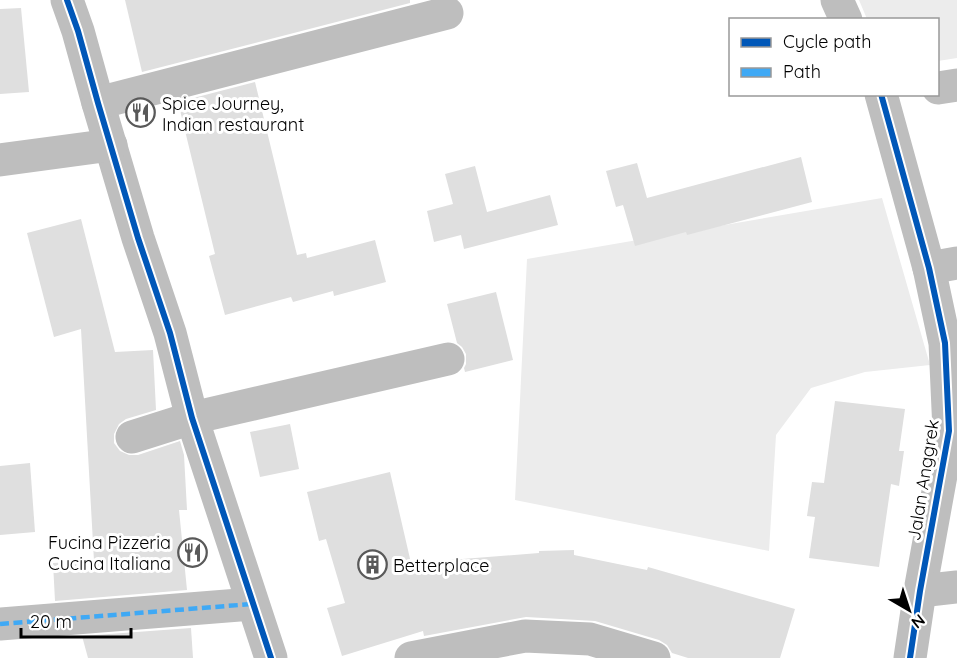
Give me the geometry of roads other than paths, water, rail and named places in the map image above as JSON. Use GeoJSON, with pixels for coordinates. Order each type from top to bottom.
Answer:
{"type":"FeatureCollection","features":[{"type":"Feature","properties":{"kind":"street"},"geometry":{"type":"LineString","coordinates":[[68,0],[138,238],[170,333],[192,418],[270,658]]}},
{"type":"Feature","properties":{"kind":"street"},"geometry":{"type":"LineString","coordinates":[[837,0],[845,18]]}},
{"type":"Feature","properties":{"kind":"street"},"geometry":{"type":"LineString","coordinates":[[98,103],[447,13]]}},
{"type":"Feature","properties":{"kind":"street"},"geometry":{"type":"LineString","coordinates":[[939,88],[957,85]]}},
{"type":"Feature","properties":{"kind":"street","name":"Jalan Anggrek"},"geometry":{"type":"LineString","coordinates":[[886,96],[943,265],[949,431],[910,658]]}},
{"type":"Feature","properties":{"kind":"street"},"geometry":{"type":"LineString","coordinates":[[0,160],[111,145]]}},
{"type":"Feature","properties":{"kind":"street"},"geometry":{"type":"LineString","coordinates":[[132,437],[192,418],[448,359]]}},
{"type":"Feature","properties":{"kind":"street"},"geometry":{"type":"LineString","coordinates":[[920,591],[957,586]]}},
{"type":"Feature","properties":{"kind":"street"},"geometry":{"type":"LineString","coordinates":[[0,624],[252,604]]}},
{"type":"Feature","properties":{"kind":"street"},"geometry":{"type":"LineString","coordinates":[[411,658],[525,636],[590,639],[654,658]]}},
{"type":"Feature","properties":{"kind":"place","name":"Spice Journey, Indian restaurant"},"geometry":{"type":"Point","coordinates":[141,113]}},
{"type":"Feature","properties":{"kind":"place","name":"Fucina Pizzeria Cucina Italiana"},"geometry":{"type":"Point","coordinates":[192,552]}},
{"type":"Feature","properties":{"kind":"place","name":"Betterplace"},"geometry":{"type":"Point","coordinates":[372,565]}}]}
